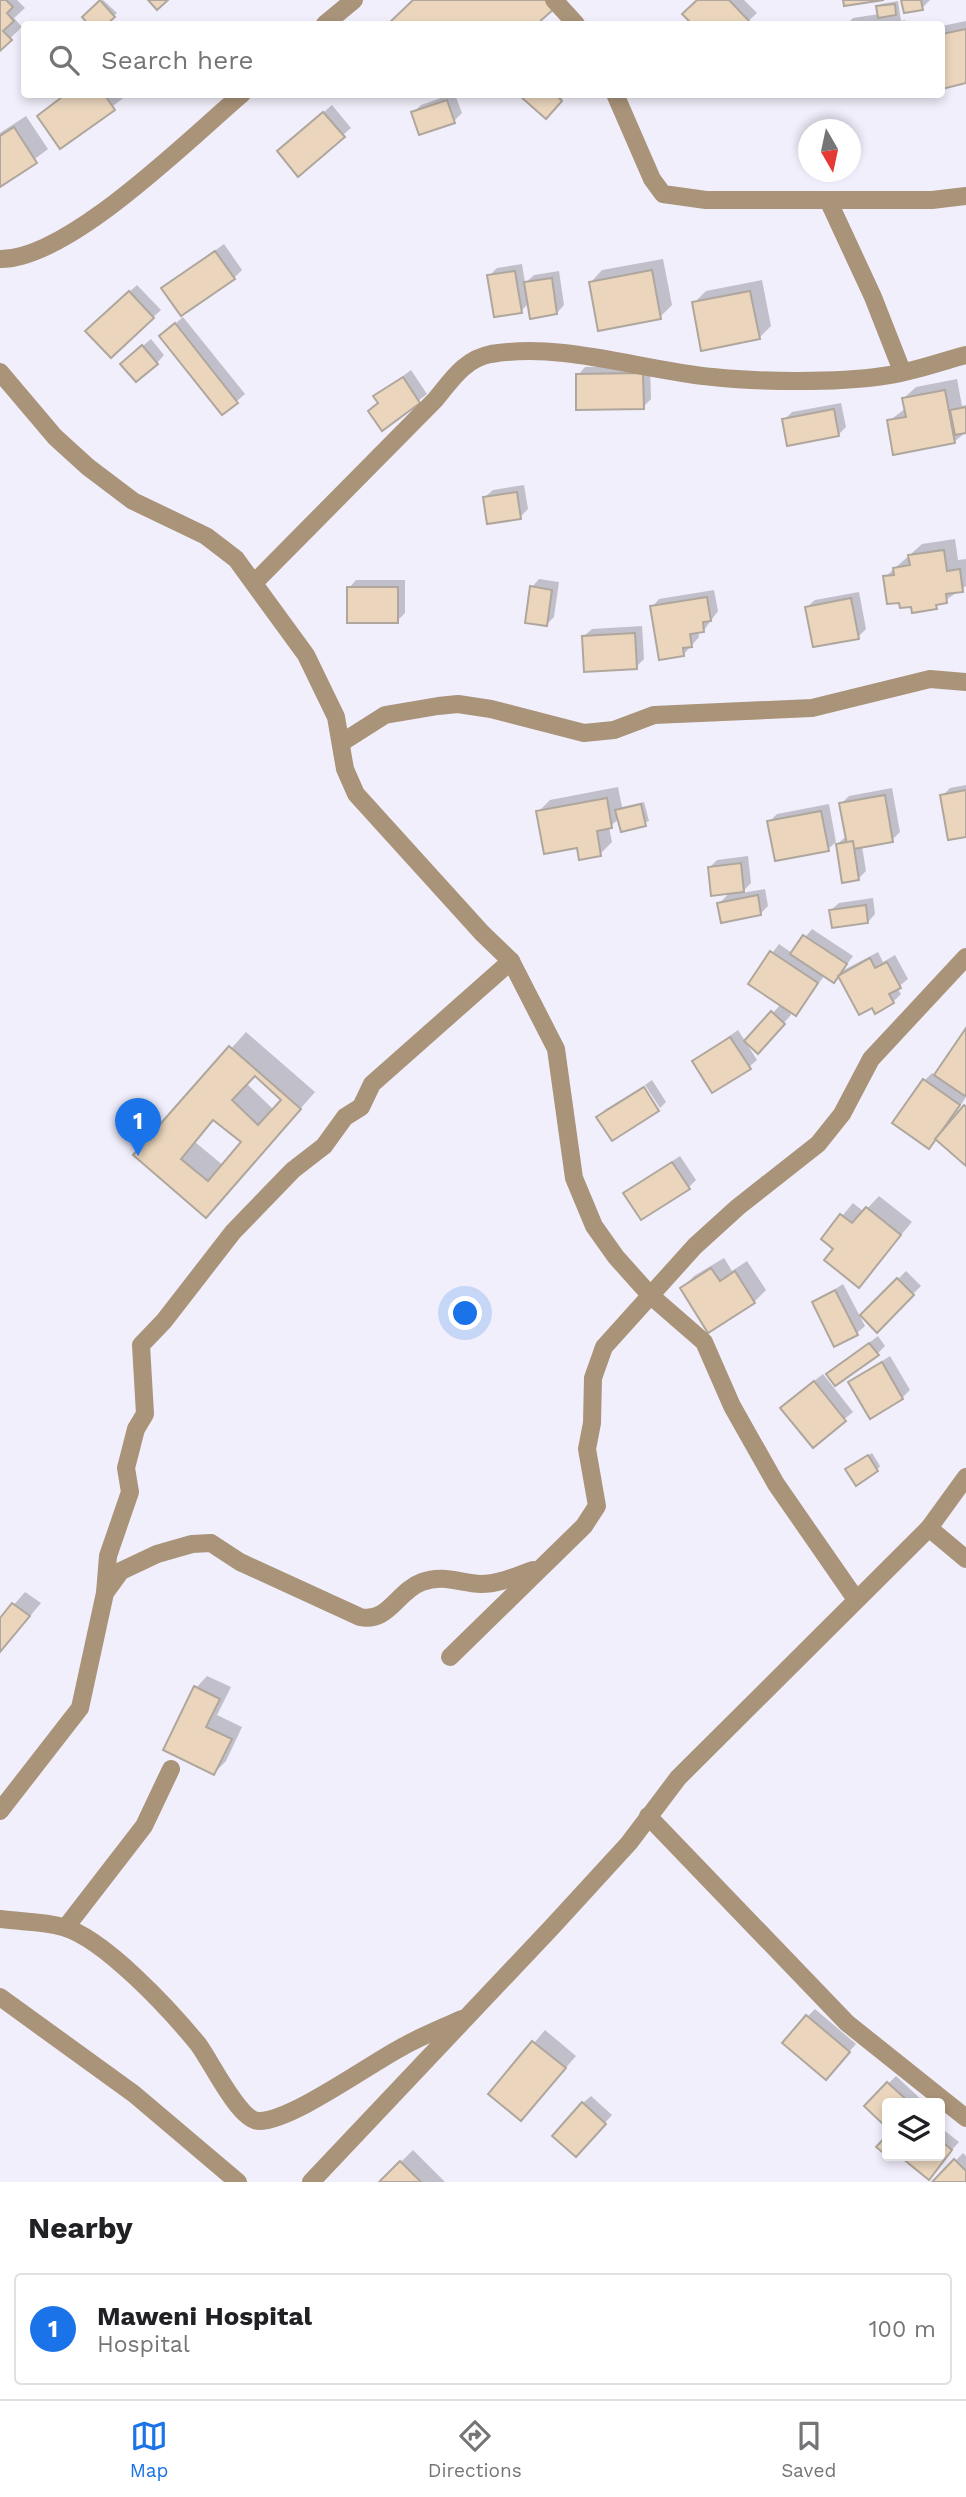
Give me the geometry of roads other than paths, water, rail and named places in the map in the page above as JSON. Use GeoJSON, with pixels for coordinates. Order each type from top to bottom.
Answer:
{"type":"FeatureCollection","features":[{"type":"Feature","properties":{"kind":"street"},"geometry":{"type":"LineString","coordinates":[[329,21],[354,0]]}},
{"type":"Feature","properties":{"kind":"street"},"geometry":{"type":"LineString","coordinates":[[554,0],[573,21]]}},
{"type":"Feature","properties":{"kind":"street"},"geometry":{"type":"LineString","coordinates":[[0,259],[30,256],[85,226],[237,98]]}},
{"type":"Feature","properties":{"kind":"street"},"geometry":{"type":"LineString","coordinates":[[617,98],[652,179],[663,194],[706,200],[932,200],[966,196]]}},
{"type":"Feature","properties":{"kind":"street"},"geometry":{"type":"LineString","coordinates":[[828,200],[873,297],[902,372]]}},
{"type":"Feature","properties":{"kind":"street"},"geometry":{"type":"LineString","coordinates":[[254,583],[435,400],[461,369],[475,359],[491,354],[565,353],[713,377],[768,379],[884,376],[966,355]]}},
{"type":"Feature","properties":{"kind":"street"},"geometry":{"type":"LineString","coordinates":[[0,372],[55,437],[88,467],[133,501],[223,547],[254,583],[306,655],[336,717],[345,769],[356,794],[482,933],[511,961],[556,1049],[573,1178],[594,1226],[616,1257],[650,1295],[704,1342],[732,1406],[776,1484],[855,1598]]}},
{"type":"Feature","properties":{"kind":"street"},"geometry":{"type":"LineString","coordinates":[[341,743],[385,715],[458,704],[491,709],[584,733],[614,730],[654,715],[812,708],[930,679],[966,682]]}},
{"type":"Feature","properties":{"kind":"street"},"geometry":{"type":"LineString","coordinates":[[450,1657],[584,1526],[597,1506],[588,1461],[593,1378],[604,1347],[673,1268],[738,1207],[818,1144],[842,1114],[871,1059],[966,957]]}},
{"type":"Feature","properties":{"kind":"street"},"geometry":{"type":"LineString","coordinates":[[0,1811],[80,1708],[105,1593],[108,1556],[130,1492],[126,1468],[136,1429],[145,1414],[141,1345],[144,1339],[164,1321],[194,1279],[256,1207],[293,1170],[324,1146],[345,1117],[361,1107],[372,1083],[511,961]]}},
{"type":"Feature","properties":{"kind":"street"},"geometry":{"type":"LineString","coordinates":[[311,2182],[629,1843],[677,1778],[768,1691],[855,1598],[929,1528],[966,1477]]}},
{"type":"Feature","properties":{"kind":"street"},"geometry":{"type":"LineString","coordinates":[[929,1528],[966,1559]]}},
{"type":"Feature","properties":{"kind":"street"},"geometry":{"type":"LineString","coordinates":[[105,1593],[121,1570],[157,1554],[192,1544],[211,1543],[240,1562],[371,1619],[384,1614],[414,1585],[432,1578],[457,1579],[479,1584],[498,1583],[540,1568]]}},
{"type":"Feature","properties":{"kind":"street"},"geometry":{"type":"LineString","coordinates":[[66,1927],[144,1826],[171,1769]]}},
{"type":"Feature","properties":{"kind":"street"},"geometry":{"type":"LineString","coordinates":[[648,1816],[847,2023],[966,2118]]}},
{"type":"Feature","properties":{"kind":"street"},"geometry":{"type":"LineString","coordinates":[[0,1919],[66,1927],[97,1944],[151,1993],[215,2066],[235,2103],[248,2118],[256,2122],[281,2116],[406,2045],[471,2014]]}},
{"type":"Feature","properties":{"kind":"street"},"geometry":{"type":"LineString","coordinates":[[0,1997],[134,2094],[238,2182]]}},
{"type":"Feature","properties":{"kind":"place","name":"Maweni Hospital"},"geometry":{"type":"Point","coordinates":[138,1156]}}]}
